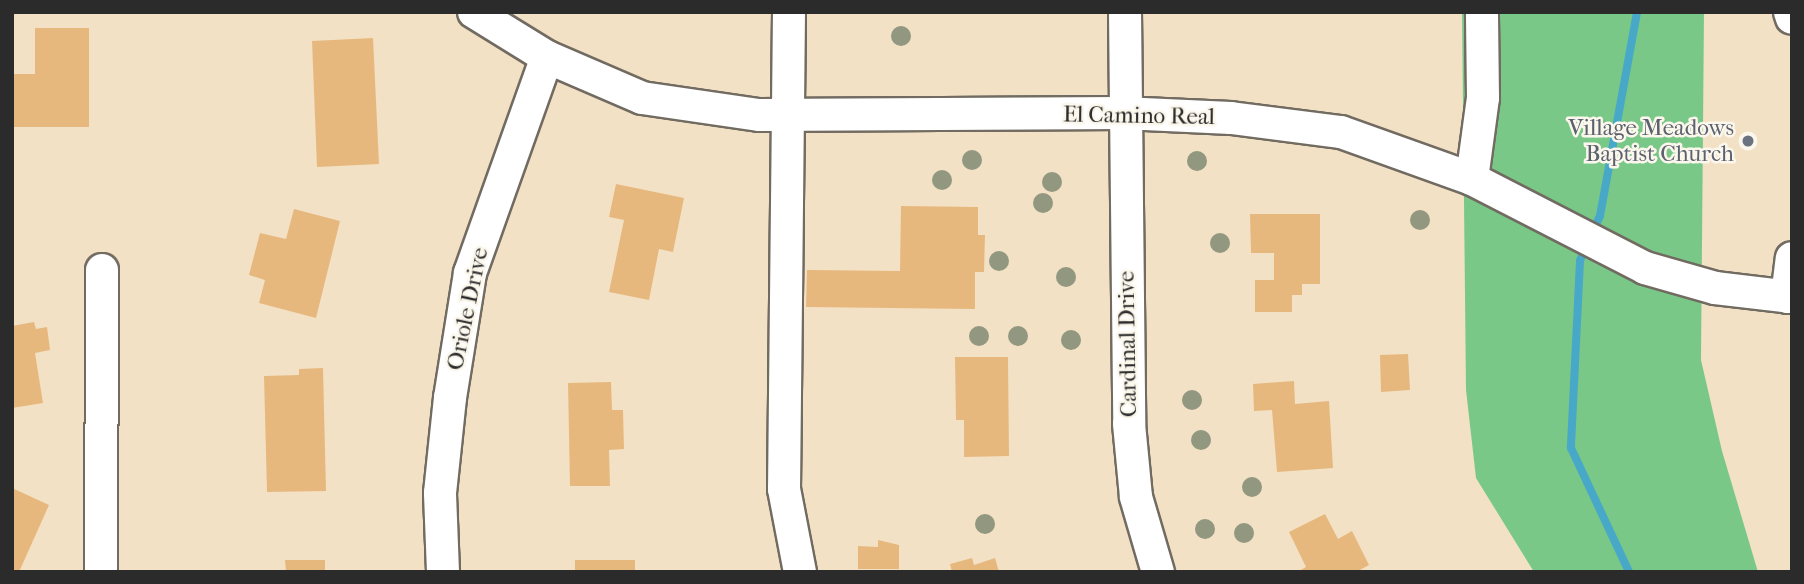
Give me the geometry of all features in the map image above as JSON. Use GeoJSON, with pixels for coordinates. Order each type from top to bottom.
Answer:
{"type":"FeatureCollection","features":[{"type":"Feature","properties":{"kind":"street","name":"El Camino Real"},"geometry":{"type":"LineString","coordinates":[[474,12],[547,57],[642,98],[759,115],[1123,113],[1231,118],[1341,132],[1472,179],[1645,268],[1715,288],[1790,297]]}},
{"type":"Feature","properties":{"kind":"street"},"geometry":{"type":"LineString","coordinates":[[789,12],[784,489],[800,572]]}},
{"type":"Feature","properties":{"kind":"street","name":"Cardinal Drive"},"geometry":{"type":"LineString","coordinates":[[1125,12],[1123,113],[1129,424],[1136,497],[1158,572]]}},
{"type":"Feature","properties":{"kind":"street"},"geometry":{"type":"LineString","coordinates":[[1472,179],[1483,98],[1482,12]]}},
{"type":"Feature","properties":{"kind":"street"},"geometry":{"type":"LineString","coordinates":[[1790,12],[1792,19]]}},
{"type":"Feature","properties":{"kind":"street","name":"Oriole Drive"},"geometry":{"type":"LineString","coordinates":[[443,572],[440,493],[450,398],[470,273],[547,57]]}},
{"type":"Feature","properties":{"kind":"street"},"geometry":{"type":"LineString","coordinates":[[1790,297],[1792,258]]}},
{"type":"Feature","properties":{"kind":"street"},"geometry":{"type":"LineString","coordinates":[[101,572],[102,270]]}},
{"type":"Feature","properties":{"kind":"green space"},"geometry":{"type":"Polygon","coordinates":[[[1462,12],[1704,12],[1701,360],[1722,451],[1758,572],[1534,572],[1476,478],[1466,390],[1462,12]]]}},
{"type":"Feature","properties":{"kind":"building"},"geometry":{"type":"Polygon","coordinates":[[[35,28],[89,28],[89,127],[12,127],[12,74],[35,74],[35,28]]]}},
{"type":"Feature","properties":{"kind":"building"},"geometry":{"type":"Polygon","coordinates":[[[373,38],[379,164],[317,167],[312,41],[373,38]]]}},
{"type":"Feature","properties":{"kind":"building"},"geometry":{"type":"Polygon","coordinates":[[[616,184],[684,198],[673,252],[659,249],[649,300],[609,292],[624,220],[609,217],[616,184]]]}},
{"type":"Feature","properties":{"kind":"building"},"geometry":{"type":"Polygon","coordinates":[[[901,206],[978,207],[978,235],[985,235],[984,272],[975,272],[975,309],[806,307],[807,270],[900,271],[901,206]]]}},
{"type":"Feature","properties":{"kind":"building"},"geometry":{"type":"Polygon","coordinates":[[[294,209],[340,221],[316,318],[259,303],[265,280],[249,275],[260,233],[286,239],[294,209]]]}},
{"type":"Feature","properties":{"kind":"building"},"geometry":{"type":"Polygon","coordinates":[[[1250,214],[1320,214],[1320,284],[1302,284],[1302,295],[1292,295],[1292,312],[1255,312],[1255,280],[1274,280],[1274,253],[1251,253],[1250,214]]]}},
{"type":"Feature","properties":{"kind":"building"},"geometry":{"type":"Polygon","coordinates":[[[34,322],[36,329],[47,327],[50,350],[35,353],[43,403],[12,408],[12,326],[34,322]]]}},
{"type":"Feature","properties":{"kind":"building"},"geometry":{"type":"Polygon","coordinates":[[[1408,354],[1410,390],[1381,392],[1380,355],[1408,354]]]}},
{"type":"Feature","properties":{"kind":"building"},"geometry":{"type":"Polygon","coordinates":[[[955,357],[1008,357],[1009,456],[964,457],[964,420],[956,420],[955,357]]]}},
{"type":"Feature","properties":{"kind":"building"},"geometry":{"type":"Polygon","coordinates":[[[323,368],[326,491],[267,492],[264,376],[299,375],[299,369],[323,368]]]}},
{"type":"Feature","properties":{"kind":"building"},"geometry":{"type":"Polygon","coordinates":[[[1294,381],[1295,404],[1329,401],[1333,468],[1277,472],[1272,410],[1254,411],[1253,384],[1294,381]]]}},
{"type":"Feature","properties":{"kind":"building"},"geometry":{"type":"Polygon","coordinates":[[[611,382],[612,410],[623,410],[624,449],[609,450],[610,486],[570,486],[568,383],[611,382]]]}},
{"type":"Feature","properties":{"kind":"building"},"geometry":{"type":"Polygon","coordinates":[[[12,488],[49,505],[19,572],[12,572],[12,488]]]}},
{"type":"Feature","properties":{"kind":"building"},"geometry":{"type":"Polygon","coordinates":[[[1325,514],[1338,539],[1352,531],[1369,565],[1356,572],[1297,572],[1306,567],[1289,532],[1325,514]]]}},
{"type":"Feature","properties":{"kind":"building"},"geometry":{"type":"Polygon","coordinates":[[[878,540],[899,545],[899,569],[858,569],[858,546],[878,547],[878,540]]]}},
{"type":"Feature","properties":{"kind":"building"},"geometry":{"type":"Polygon","coordinates":[[[972,558],[974,565],[995,558],[999,572],[952,572],[950,564],[972,558]]]}},
{"type":"Feature","properties":{"kind":"building"},"geometry":{"type":"Polygon","coordinates":[[[285,560],[325,560],[325,572],[286,572],[285,560]]]}},
{"type":"Feature","properties":{"kind":"building"},"geometry":{"type":"Polygon","coordinates":[[[575,560],[635,560],[635,572],[575,572],[575,560]]]}},
{"type":"Feature","properties":{"kind":"waterway"},"geometry":{"type":"LineString","coordinates":[[1591,235],[1600,216],[1637,12]]}},
{"type":"Feature","properties":{"kind":"waterway"},"geometry":{"type":"LineString","coordinates":[[1586,246],[1580,261],[1571,448],[1629,572]]}},
{"type":"Feature","properties":{"kind":"place","name":"Village Meadows Baptist Church"},"geometry":{"type":"Point","coordinates":[1748,141]}}]}
